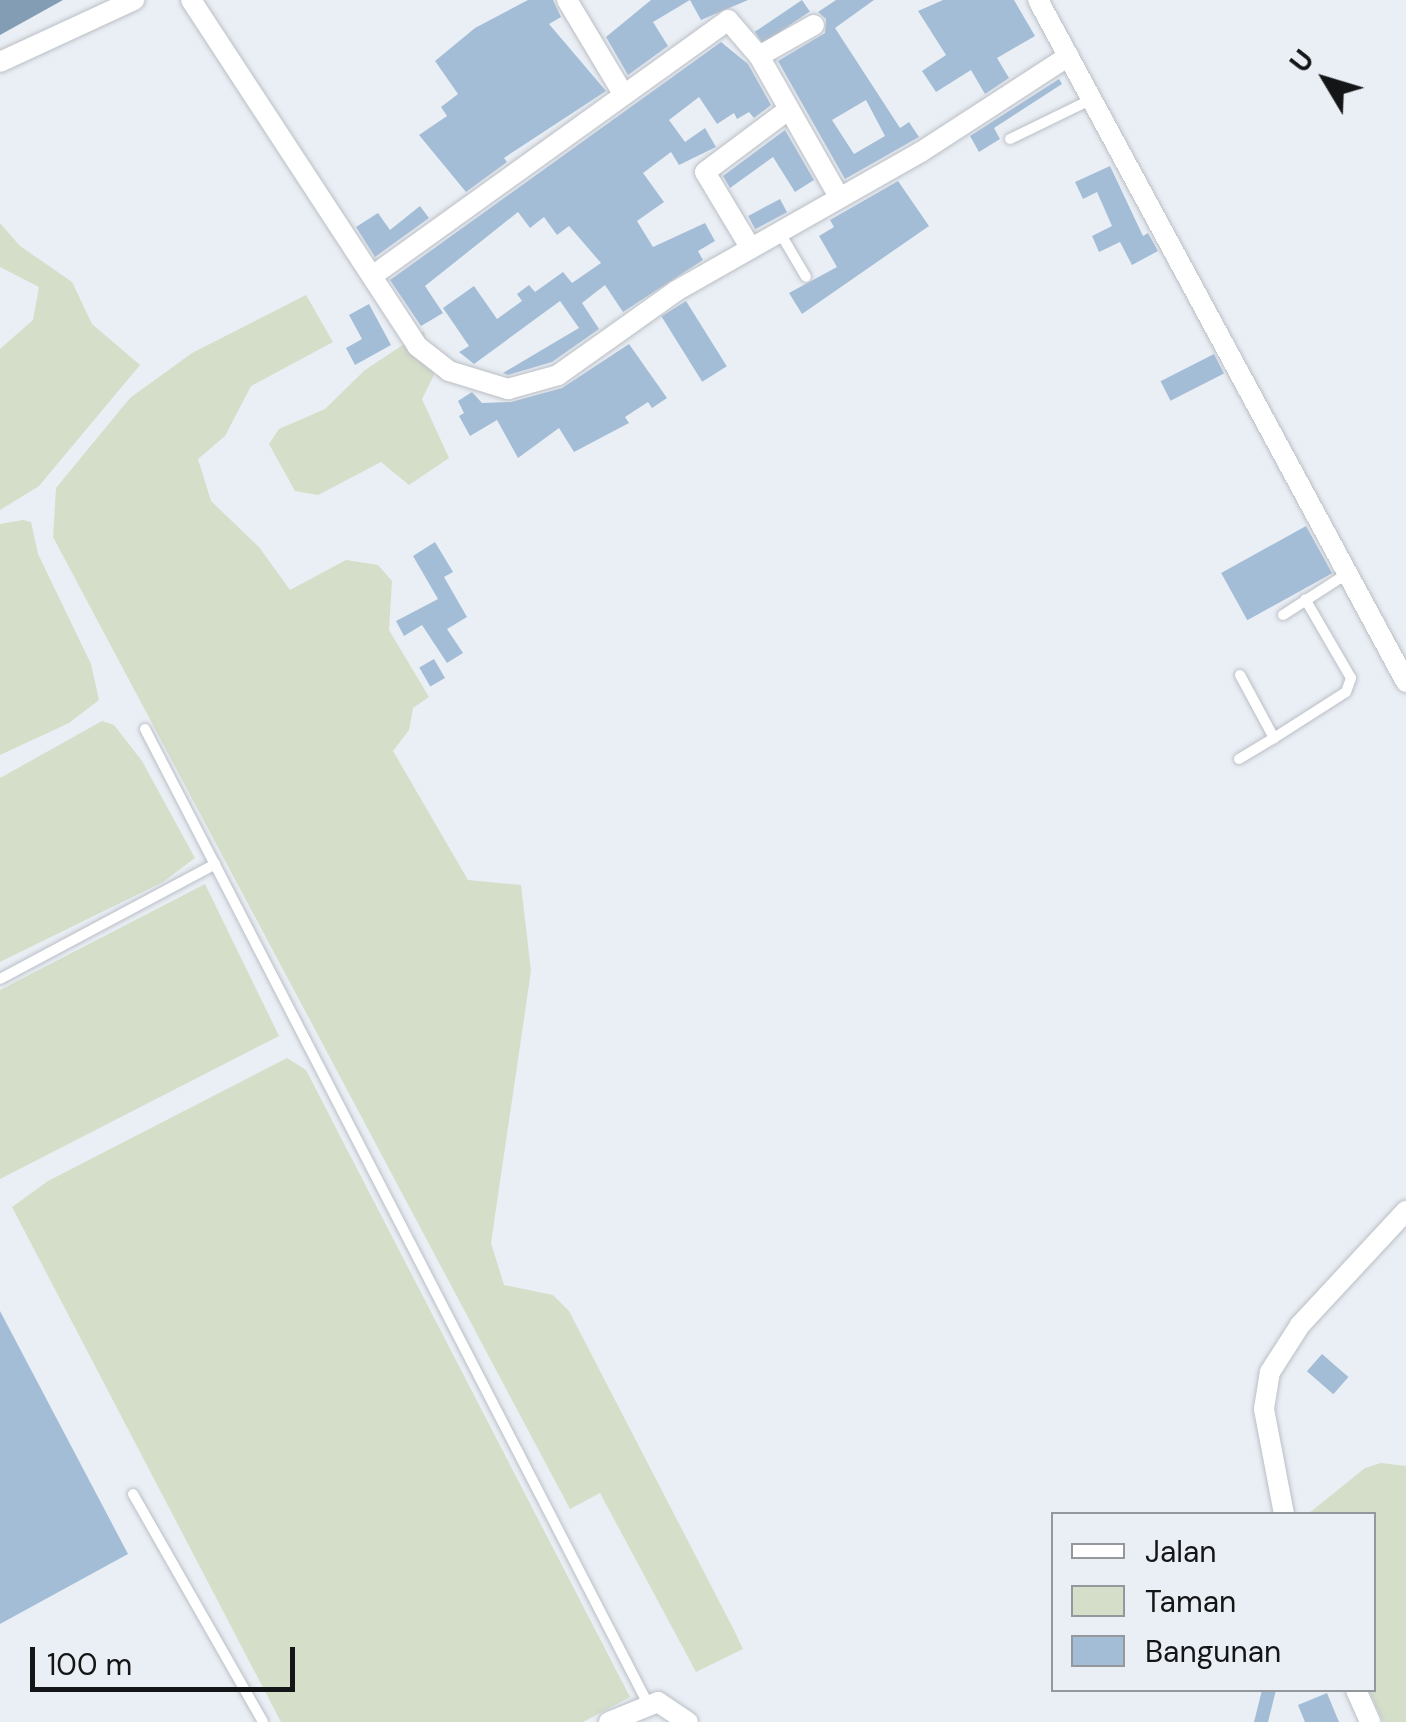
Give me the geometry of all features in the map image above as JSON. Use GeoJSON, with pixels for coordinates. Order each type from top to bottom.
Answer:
{"type":"FeatureCollection","features":[{"type":"Feature","properties":{"kind":"street"},"geometry":{"type":"LineString","coordinates":[[0,62],[134,0]]}},
{"type":"Feature","properties":{"kind":"street"},"geometry":{"type":"LineString","coordinates":[[190,0],[360,267],[375,274],[429,358],[482,384],[508,388],[558,375],[750,247],[1069,56]]}},
{"type":"Feature","properties":{"kind":"street"},"geometry":{"type":"LineString","coordinates":[[566,0],[622,92]]}},
{"type":"Feature","properties":{"kind":"street"},"geometry":{"type":"LineString","coordinates":[[1038,0],[1406,682]]}},
{"type":"Feature","properties":{"kind":"street"},"geometry":{"type":"LineString","coordinates":[[375,274],[622,92],[728,20],[759,56],[839,197]]}},
{"type":"Feature","properties":{"kind":"street"},"geometry":{"type":"LineString","coordinates":[[759,56],[814,25]]}},
{"type":"Feature","properties":{"kind":"street"},"geometry":{"type":"LineString","coordinates":[[750,247],[706,172],[788,110]]}},
{"type":"Feature","properties":{"kind":"street"},"geometry":{"type":"LineString","coordinates":[[1284,1512],[1264,1409],[1270,1372],[1300,1325],[1406,1211]]}},
{"type":"Feature","properties":{"kind":"street"},"geometry":{"type":"LineString","coordinates":[[1357,1692],[1370,1722]]}},
{"type":"Feature","properties":{"kind":"street"},"geometry":{"type":"LineString","coordinates":[[609,1722],[648,1704],[666,1702],[688,1722]]}},
{"type":"Feature","properties":{"kind":"lane"},"geometry":{"type":"LineString","coordinates":[[1010,138],[1093,98]]}},
{"type":"Feature","properties":{"kind":"lane"},"geometry":{"type":"LineString","coordinates":[[779,230],[806,277]]}},
{"type":"Feature","properties":{"kind":"lane"},"geometry":{"type":"LineString","coordinates":[[1282,615],[1348,573]]}},
{"type":"Feature","properties":{"kind":"lane"},"geometry":{"type":"LineString","coordinates":[[1239,759],[1349,687],[1351,678],[1305,599]]}},
{"type":"Feature","properties":{"kind":"lane"},"geometry":{"type":"LineString","coordinates":[[1240,676],[1274,738]]}},
{"type":"Feature","properties":{"kind":"lane"},"geometry":{"type":"LineString","coordinates":[[145,729],[648,1704]]}},
{"type":"Feature","properties":{"kind":"lane"},"geometry":{"type":"LineString","coordinates":[[0,979],[215,864]]}},
{"type":"Feature","properties":{"kind":"lane"},"geometry":{"type":"LineString","coordinates":[[133,1494],[262,1722]]}},
{"type":"Feature","properties":{"kind":"green space"},"geometry":{"type":"Polygon","coordinates":[[[0,223],[20,246],[72,282],[92,324],[140,365],[39,486],[0,510],[0,349],[33,320],[39,287],[0,267],[0,223]]]}},
{"type":"Feature","properties":{"kind":"green space"},"geometry":{"type":"Polygon","coordinates":[[[306,295],[333,342],[251,386],[225,436],[198,459],[211,501],[259,547],[290,590],[346,560],[378,565],[392,581],[389,630],[429,697],[413,708],[409,730],[393,751],[468,880],[521,885],[531,971],[491,1243],[504,1285],[553,1295],[569,1311],[735,1632],[743,1649],[696,1672],[600,1493],[570,1509],[53,537],[56,488],[130,398],[192,353],[306,295]]]}},
{"type":"Feature","properties":{"kind":"green space"},"geometry":{"type":"Polygon","coordinates":[[[424,331],[434,375],[422,399],[449,458],[409,485],[381,462],[318,495],[295,491],[269,444],[279,429],[325,409],[365,370],[424,331]]]}},
{"type":"Feature","properties":{"kind":"green space"},"geometry":{"type":"Polygon","coordinates":[[[31,522],[38,554],[91,664],[99,700],[69,723],[0,755],[0,524],[31,522]]]}},
{"type":"Feature","properties":{"kind":"green space"},"geometry":{"type":"Polygon","coordinates":[[[102,721],[114,725],[142,761],[195,858],[163,882],[0,962],[0,778],[102,721]]]}},
{"type":"Feature","properties":{"kind":"green space"},"geometry":{"type":"Polygon","coordinates":[[[205,884],[279,1036],[0,1179],[0,990],[205,884]]]}},
{"type":"Feature","properties":{"kind":"green space"},"geometry":{"type":"Polygon","coordinates":[[[287,1058],[306,1070],[630,1697],[583,1722],[281,1722],[12,1207],[48,1181],[287,1058]]]}},
{"type":"Feature","properties":{"kind":"green space"},"geometry":{"type":"Polygon","coordinates":[[[1381,1463],[1406,1466],[1406,1722],[1383,1722],[1370,1692],[1376,1692],[1376,1512],[1310,1512],[1365,1468],[1381,1463]]]}},
{"type":"Feature","properties":{"kind":"water"},"geometry":{"type":"Polygon","coordinates":[[[0,0],[63,0],[0,35],[0,0]]]}},
{"type":"Feature","properties":{"kind":"building"},"geometry":{"type":"Polygon","coordinates":[[[528,0],[553,0],[561,17],[549,24],[606,91],[504,158],[507,162],[466,192],[419,135],[447,116],[441,107],[458,94],[435,61],[475,28],[528,0]]]}},
{"type":"Feature","properties":{"kind":"building"},"geometry":{"type":"Polygon","coordinates":[[[651,0],[690,0],[653,22],[668,46],[628,75],[606,37],[651,0]]]}},
{"type":"Feature","properties":{"kind":"building"},"geometry":{"type":"Polygon","coordinates":[[[690,0],[748,0],[701,20],[690,0]]]}},
{"type":"Feature","properties":{"kind":"building"},"geometry":{"type":"Polygon","coordinates":[[[802,0],[810,12],[763,43],[755,32],[802,0]]]}},
{"type":"Feature","properties":{"kind":"building"},"geometry":{"type":"Polygon","coordinates":[[[836,0],[874,0],[835,28],[900,128],[909,122],[919,137],[845,179],[778,61],[825,33],[826,19],[818,12],[836,0]],[[866,100],[832,120],[854,154],[885,136],[866,100]]]}},
{"type":"Feature","properties":{"kind":"building"},"geometry":{"type":"Polygon","coordinates":[[[943,0],[1014,0],[1035,36],[997,58],[1009,78],[985,94],[971,70],[936,92],[922,71],[946,55],[918,11],[943,0]]]}},
{"type":"Feature","properties":{"kind":"building"},"geometry":{"type":"Polygon","coordinates":[[[721,42],[748,64],[771,105],[754,118],[749,112],[737,119],[734,113],[717,124],[699,97],[669,120],[685,142],[705,128],[716,147],[679,165],[671,152],[643,173],[664,202],[637,221],[653,247],[705,223],[715,241],[698,251],[703,260],[623,312],[605,285],[582,303],[599,329],[552,362],[508,375],[503,373],[579,328],[560,301],[474,364],[459,352],[469,346],[443,308],[474,286],[497,319],[522,301],[517,294],[529,285],[535,292],[563,272],[572,283],[601,263],[569,226],[557,235],[544,217],[530,228],[518,212],[425,286],[443,313],[421,326],[390,280],[721,42]]]}},
{"type":"Feature","properties":{"kind":"building"},"geometry":{"type":"Polygon","coordinates":[[[1059,79],[1062,84],[994,128],[1000,139],[979,152],[970,136],[1059,79]]]}},
{"type":"Feature","properties":{"kind":"building"},"geometry":{"type":"Polygon","coordinates":[[[785,130],[814,180],[795,192],[773,157],[730,188],[723,176],[785,130]]]}},
{"type":"Feature","properties":{"kind":"building"},"geometry":{"type":"Polygon","coordinates":[[[1110,166],[1143,236],[1148,233],[1158,251],[1132,265],[1120,242],[1099,252],[1092,236],[1112,226],[1097,192],[1083,199],[1075,182],[1110,166]]]}},
{"type":"Feature","properties":{"kind":"building"},"geometry":{"type":"Polygon","coordinates":[[[898,181],[929,226],[802,314],[789,293],[837,267],[819,236],[834,227],[830,220],[898,181]]]}},
{"type":"Feature","properties":{"kind":"building"},"geometry":{"type":"Polygon","coordinates":[[[780,199],[787,212],[755,229],[748,216],[780,199]]]}},
{"type":"Feature","properties":{"kind":"building"},"geometry":{"type":"Polygon","coordinates":[[[420,206],[429,218],[375,257],[356,227],[378,213],[390,230],[420,206]]]}},
{"type":"Feature","properties":{"kind":"building"},"geometry":{"type":"Polygon","coordinates":[[[686,301],[727,366],[702,382],[661,316],[686,301]]]}},
{"type":"Feature","properties":{"kind":"building"},"geometry":{"type":"Polygon","coordinates":[[[369,304],[391,345],[355,365],[346,348],[362,339],[349,315],[369,304]]]}},
{"type":"Feature","properties":{"kind":"building"},"geometry":{"type":"Polygon","coordinates":[[[629,344],[667,398],[652,408],[648,402],[625,417],[629,423],[574,452],[559,428],[518,458],[497,420],[470,436],[459,416],[464,413],[458,401],[472,392],[482,403],[511,402],[562,388],[629,344]]]}},
{"type":"Feature","properties":{"kind":"building"},"geometry":{"type":"Polygon","coordinates":[[[1214,354],[1224,374],[1171,401],[1161,381],[1214,354]]]}},
{"type":"Feature","properties":{"kind":"building"},"geometry":{"type":"Polygon","coordinates":[[[1306,526],[1332,573],[1247,620],[1221,573],[1306,526]]]}},
{"type":"Feature","properties":{"kind":"building"},"geometry":{"type":"Polygon","coordinates":[[[435,542],[453,572],[444,577],[467,617],[447,629],[463,653],[447,663],[422,625],[404,636],[396,621],[438,599],[413,556],[435,542]]]}},
{"type":"Feature","properties":{"kind":"building"},"geometry":{"type":"Polygon","coordinates":[[[434,659],[445,678],[430,687],[419,668],[434,659]]]}},
{"type":"Feature","properties":{"kind":"building"},"geometry":{"type":"Polygon","coordinates":[[[0,1311],[128,1554],[0,1624],[0,1311]]]}},
{"type":"Feature","properties":{"kind":"building"},"geometry":{"type":"Polygon","coordinates":[[[1322,1354],[1348,1377],[1333,1394],[1307,1371],[1322,1354]]]}},
{"type":"Feature","properties":{"kind":"building"},"geometry":{"type":"Polygon","coordinates":[[[1262,1692],[1276,1692],[1268,1722],[1254,1722],[1262,1692]]]}},
{"type":"Feature","properties":{"kind":"building"},"geometry":{"type":"Polygon","coordinates":[[[1327,1693],[1339,1722],[1305,1722],[1298,1705],[1327,1693]]]}}]}
